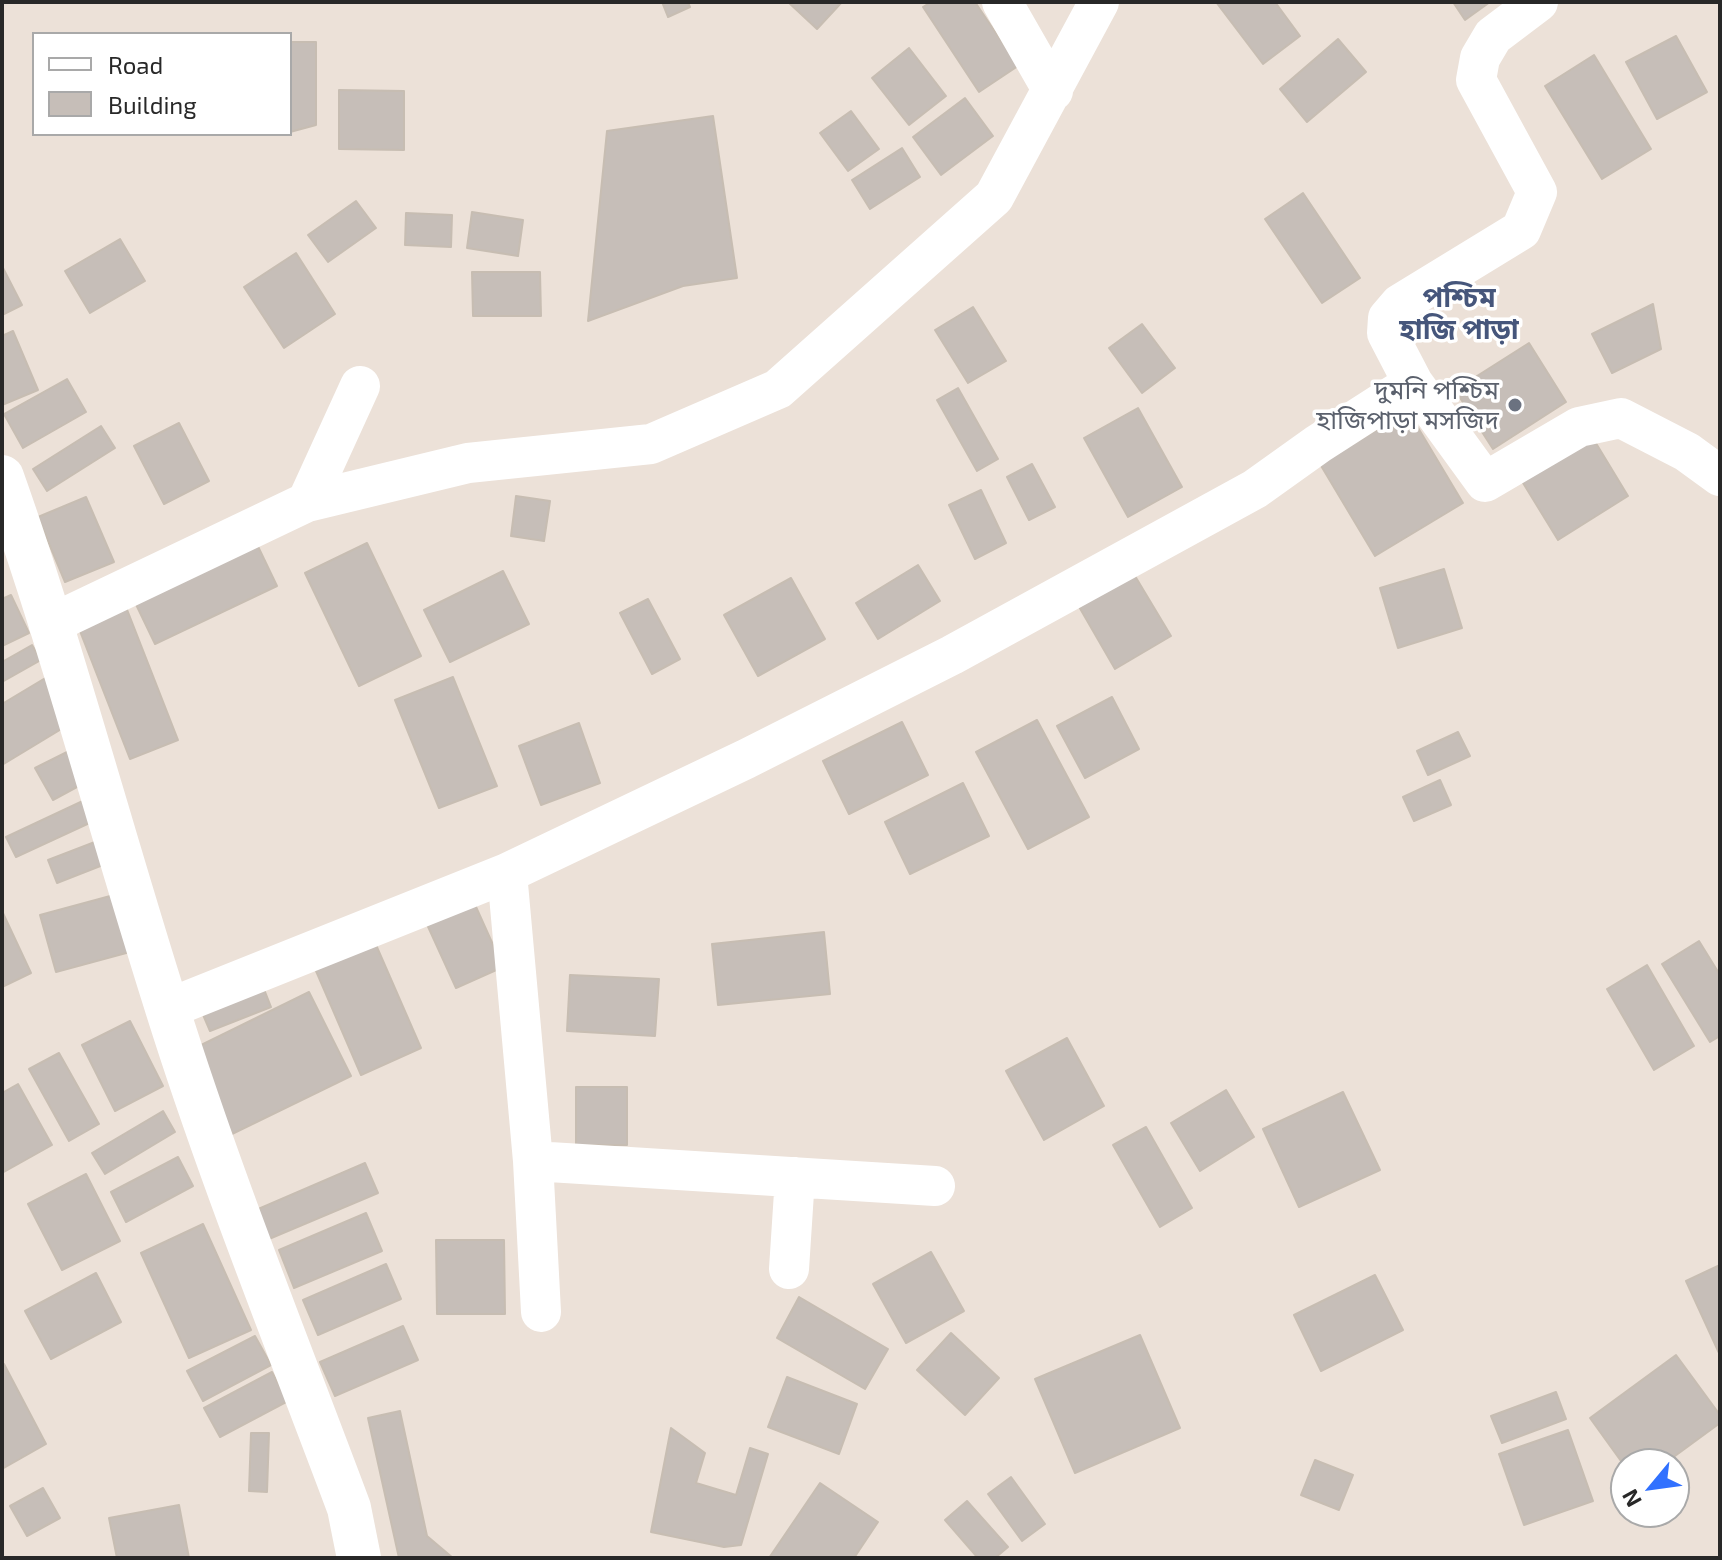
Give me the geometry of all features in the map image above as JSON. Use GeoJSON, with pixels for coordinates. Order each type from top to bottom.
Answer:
{"type":"FeatureCollection","features":[{"type":"Feature","properties":{"kind":"street"},"geometry":{"type":"LineString","coordinates":[[1002,2],[1053,91]]}},
{"type":"Feature","properties":{"kind":"street"},"geometry":{"type":"LineString","coordinates":[[49,625],[307,502],[468,463],[651,444],[778,389],[994,197],[1099,2]]}},
{"type":"Feature","properties":{"kind":"street"},"geometry":{"type":"LineString","coordinates":[[1538,2],[1493,36],[1480,58],[1476,80],[1537,192],[1521,230],[1400,304],[1388,318],[1387,333],[1413,383],[1485,482],[1579,427],[1621,418],[1687,452],[1720,476]]}},
{"type":"Feature","properties":{"kind":"street"},"geometry":{"type":"LineString","coordinates":[[167,1009],[507,873],[746,759],[952,655],[1255,489],[1413,383]]}},
{"type":"Feature","properties":{"kind":"street"},"geometry":{"type":"LineString","coordinates":[[307,502],[360,386]]}},
{"type":"Feature","properties":{"kind":"street"},"geometry":{"type":"LineString","coordinates":[[2,477],[99,780],[167,1009],[214,1146],[349,1508],[359,1558]]}},
{"type":"Feature","properties":{"kind":"street"},"geometry":{"type":"LineString","coordinates":[[507,873],[533,1161],[541,1312]]}},
{"type":"Feature","properties":{"kind":"street"},"geometry":{"type":"LineString","coordinates":[[533,1161],[935,1186]]}},
{"type":"Feature","properties":{"kind":"street"},"geometry":{"type":"LineString","coordinates":[[789,1269],[795,1177]]}},
{"type":"Feature","properties":{"kind":"building"},"geometry":{"type":"Polygon","coordinates":[[[662,2],[688,2],[690,7],[668,17],[662,2]]]}},
{"type":"Feature","properties":{"kind":"building"},"geometry":{"type":"Polygon","coordinates":[[[788,2],[842,2],[817,29],[788,2]]]}},
{"type":"Feature","properties":{"kind":"building"},"geometry":{"type":"Polygon","coordinates":[[[931,2],[975,2],[1018,66],[979,92],[923,7],[931,2]]]}},
{"type":"Feature","properties":{"kind":"building"},"geometry":{"type":"Polygon","coordinates":[[[1216,2],[1275,2],[1300,36],[1263,64],[1216,2]]]}},
{"type":"Feature","properties":{"kind":"building"},"geometry":{"type":"Polygon","coordinates":[[[1453,2],[1490,2],[1465,20],[1453,2]]]}},
{"type":"Feature","properties":{"kind":"building"},"geometry":{"type":"Polygon","coordinates":[[[1676,36],[1707,92],[1657,119],[1626,62],[1676,36]]]}},
{"type":"Feature","properties":{"kind":"building"},"geometry":{"type":"Polygon","coordinates":[[[1338,39],[1366,72],[1307,122],[1280,89],[1338,39]]]}},
{"type":"Feature","properties":{"kind":"building"},"geometry":{"type":"Polygon","coordinates":[[[292,42],[316,42],[316,125],[292,131],[292,42]]]}},
{"type":"Feature","properties":{"kind":"building"},"geometry":{"type":"Polygon","coordinates":[[[909,48],[946,96],[909,125],[872,78],[909,48]]]}},
{"type":"Feature","properties":{"kind":"building"},"geometry":{"type":"Polygon","coordinates":[[[1594,55],[1651,149],[1602,179],[1545,86],[1594,55]]]}},
{"type":"Feature","properties":{"kind":"building"},"geometry":{"type":"Polygon","coordinates":[[[339,90],[404,91],[404,150],[339,149],[339,90]]]}},
{"type":"Feature","properties":{"kind":"building"},"geometry":{"type":"Polygon","coordinates":[[[965,98],[993,136],[941,175],[913,137],[965,98]]]}},
{"type":"Feature","properties":{"kind":"building"},"geometry":{"type":"Polygon","coordinates":[[[851,111],[879,149],[848,171],[820,133],[851,111]]]}},
{"type":"Feature","properties":{"kind":"building"},"geometry":{"type":"Polygon","coordinates":[[[713,116],[737,278],[683,286],[588,321],[607,131],[713,116]]]}},
{"type":"Feature","properties":{"kind":"building"},"geometry":{"type":"Polygon","coordinates":[[[902,148],[920,177],[870,209],[852,180],[902,148]]]}},
{"type":"Feature","properties":{"kind":"building"},"geometry":{"type":"Polygon","coordinates":[[[1303,193],[1360,278],[1322,303],[1265,219],[1303,193]]]}},
{"type":"Feature","properties":{"kind":"building"},"geometry":{"type":"Polygon","coordinates":[[[356,201],[376,228],[328,262],[308,235],[356,201]]]}},
{"type":"Feature","properties":{"kind":"building"},"geometry":{"type":"Polygon","coordinates":[[[472,212],[523,220],[518,256],[467,248],[472,212]]]}},
{"type":"Feature","properties":{"kind":"building"},"geometry":{"type":"Polygon","coordinates":[[[406,213],[452,215],[451,247],[405,245],[406,213]]]}},
{"type":"Feature","properties":{"kind":"building"},"geometry":{"type":"Polygon","coordinates":[[[120,239],[145,281],[90,313],[65,271],[120,239]]]}},
{"type":"Feature","properties":{"kind":"building"},"geometry":{"type":"Polygon","coordinates":[[[296,253],[335,314],[284,348],[244,287],[296,253]]]}},
{"type":"Feature","properties":{"kind":"building"},"geometry":{"type":"Polygon","coordinates":[[[2,266],[22,305],[2,315],[2,266]]]}},
{"type":"Feature","properties":{"kind":"building"},"geometry":{"type":"Polygon","coordinates":[[[472,272],[540,272],[541,316],[473,316],[472,272]]]}},
{"type":"Feature","properties":{"kind":"building"},"geometry":{"type":"Polygon","coordinates":[[[1653,304],[1661,349],[1612,373],[1592,334],[1653,304]]]}},
{"type":"Feature","properties":{"kind":"building"},"geometry":{"type":"Polygon","coordinates":[[[973,307],[1006,361],[968,383],[935,330],[973,307]]]}},
{"type":"Feature","properties":{"kind":"building"},"geometry":{"type":"Polygon","coordinates":[[[1142,324],[1175,368],[1142,393],[1109,348],[1142,324]]]}},
{"type":"Feature","properties":{"kind":"building"},"geometry":{"type":"Polygon","coordinates":[[[13,331],[38,390],[2,405],[2,336],[13,331]]]}},
{"type":"Feature","properties":{"kind":"building"},"geometry":{"type":"Polygon","coordinates":[[[1529,343],[1566,402],[1493,449],[1455,390],[1529,343]]]}},
{"type":"Feature","properties":{"kind":"building"},"geometry":{"type":"Polygon","coordinates":[[[67,379],[86,412],[23,448],[4,414],[67,379]]]}},
{"type":"Feature","properties":{"kind":"building"},"geometry":{"type":"Polygon","coordinates":[[[958,388],[998,459],[977,471],[937,400],[958,388]]]}},
{"type":"Feature","properties":{"kind":"building"},"geometry":{"type":"Polygon","coordinates":[[[1138,408],[1182,487],[1128,517],[1084,438],[1138,408]]]}},
{"type":"Feature","properties":{"kind":"building"},"geometry":{"type":"Polygon","coordinates":[[[1408,411],[1463,503],[1375,556],[1320,464],[1408,411]]]}},
{"type":"Feature","properties":{"kind":"building"},"geometry":{"type":"Polygon","coordinates":[[[179,423],[209,481],[164,504],[134,446],[179,423]]]}},
{"type":"Feature","properties":{"kind":"building"},"geometry":{"type":"Polygon","coordinates":[[[101,426],[115,448],[47,491],[33,469],[101,426]]]}},
{"type":"Feature","properties":{"kind":"building"},"geometry":{"type":"Polygon","coordinates":[[[1591,435],[1628,496],[1558,540],[1520,478],[1591,435]]]}},
{"type":"Feature","properties":{"kind":"building"},"geometry":{"type":"Polygon","coordinates":[[[1032,464],[1055,507],[1029,520],[1007,477],[1032,464]]]}},
{"type":"Feature","properties":{"kind":"building"},"geometry":{"type":"Polygon","coordinates":[[[981,490],[1006,543],[975,559],[949,505],[981,490]]]}},
{"type":"Feature","properties":{"kind":"building"},"geometry":{"type":"Polygon","coordinates":[[[516,496],[550,501],[544,541],[511,536],[516,496]]]}},
{"type":"Feature","properties":{"kind":"building"},"geometry":{"type":"Polygon","coordinates":[[[86,497],[114,562],[65,582],[38,517],[86,497]]]}},
{"type":"Feature","properties":{"kind":"building"},"geometry":{"type":"Polygon","coordinates":[[[253,536],[277,586],[155,644],[131,594],[253,536]]]}},
{"type":"Feature","properties":{"kind":"building"},"geometry":{"type":"Polygon","coordinates":[[[367,543],[421,656],[359,686],[305,573],[367,543]]]}},
{"type":"Feature","properties":{"kind":"building"},"geometry":{"type":"Polygon","coordinates":[[[918,565],[940,601],[878,639],[856,603],[918,565]]]}},
{"type":"Feature","properties":{"kind":"building"},"geometry":{"type":"Polygon","coordinates":[[[1129,566],[1171,636],[1115,669],[1074,598],[1129,566]]]}},
{"type":"Feature","properties":{"kind":"building"},"geometry":{"type":"Polygon","coordinates":[[[1444,569],[1462,628],[1398,648],[1380,588],[1444,569]]]}},
{"type":"Feature","properties":{"kind":"building"},"geometry":{"type":"Polygon","coordinates":[[[503,571],[529,624],[450,662],[424,610],[503,571]]]}},
{"type":"Feature","properties":{"kind":"building"},"geometry":{"type":"Polygon","coordinates":[[[791,578],[825,639],[758,676],[724,615],[791,578]]]}},
{"type":"Feature","properties":{"kind":"building"},"geometry":{"type":"Polygon","coordinates":[[[11,595],[29,633],[2,646],[2,599],[11,595]]]}},
{"type":"Feature","properties":{"kind":"building"},"geometry":{"type":"Polygon","coordinates":[[[648,599],[680,659],[652,674],[620,613],[648,599]]]}},
{"type":"Feature","properties":{"kind":"building"},"geometry":{"type":"Polygon","coordinates":[[[126,607],[178,740],[130,759],[78,626],[126,607]]]}},
{"type":"Feature","properties":{"kind":"building"},"geometry":{"type":"Polygon","coordinates":[[[32,645],[41,660],[2,682],[2,662],[32,645]]]}},
{"type":"Feature","properties":{"kind":"building"},"geometry":{"type":"Polygon","coordinates":[[[47,677],[73,722],[2,765],[2,704],[47,677]]]}},
{"type":"Feature","properties":{"kind":"building"},"geometry":{"type":"Polygon","coordinates":[[[453,677],[497,786],[439,808],[395,700],[453,677]]]}},
{"type":"Feature","properties":{"kind":"building"},"geometry":{"type":"Polygon","coordinates":[[[1112,697],[1139,749],[1085,778],[1057,726],[1112,697]]]}},
{"type":"Feature","properties":{"kind":"building"},"geometry":{"type":"Polygon","coordinates":[[[1037,720],[1089,817],[1028,849],[976,752],[1037,720]]]}},
{"type":"Feature","properties":{"kind":"building"},"geometry":{"type":"Polygon","coordinates":[[[902,722],[928,775],[849,814],[823,761],[902,722]]]}},
{"type":"Feature","properties":{"kind":"building"},"geometry":{"type":"Polygon","coordinates":[[[579,723],[600,783],[541,805],[519,746],[579,723]]]}},
{"type":"Feature","properties":{"kind":"building"},"geometry":{"type":"Polygon","coordinates":[[[1458,732],[1470,756],[1428,775],[1417,751],[1458,732]]]}},
{"type":"Feature","properties":{"kind":"building"},"geometry":{"type":"Polygon","coordinates":[[[71,750],[88,781],[53,800],[35,768],[71,750]]]}},
{"type":"Feature","properties":{"kind":"building"},"geometry":{"type":"Polygon","coordinates":[[[1440,780],[1451,805],[1414,821],[1403,797],[1440,780]]]}},
{"type":"Feature","properties":{"kind":"building"},"geometry":{"type":"Polygon","coordinates":[[[963,783],[989,836],[910,874],[885,822],[963,783]]]}},
{"type":"Feature","properties":{"kind":"building"},"geometry":{"type":"Polygon","coordinates":[[[87,799],[96,820],[16,857],[6,837],[87,799]]]}},
{"type":"Feature","properties":{"kind":"building"},"geometry":{"type":"Polygon","coordinates":[[[100,840],[108,863],[57,883],[48,860],[100,840]]]}},
{"type":"Feature","properties":{"kind":"building"},"geometry":{"type":"Polygon","coordinates":[[[125,892],[141,949],[56,972],[40,915],[125,892]]]}},
{"type":"Feature","properties":{"kind":"building"},"geometry":{"type":"Polygon","coordinates":[[[472,898],[503,967],[456,988],[425,920],[472,898]]]}},
{"type":"Feature","properties":{"kind":"building"},"geometry":{"type":"Polygon","coordinates":[[[2,911],[31,973],[2,987],[2,911]]]}},
{"type":"Feature","properties":{"kind":"building"},"geometry":{"type":"Polygon","coordinates":[[[824,932],[830,994],[718,1005],[712,944],[824,932]]]}},
{"type":"Feature","properties":{"kind":"building"},"geometry":{"type":"Polygon","coordinates":[[[373,938],[421,1048],[361,1075],[313,964],[373,938]]]}},
{"type":"Feature","properties":{"kind":"building"},"geometry":{"type":"Polygon","coordinates":[[[1699,941],[1720,975],[1720,1036],[1710,1042],[1662,964],[1699,941]]]}},
{"type":"Feature","properties":{"kind":"building"},"geometry":{"type":"Polygon","coordinates":[[[1647,965],[1694,1046],[1654,1070],[1607,989],[1647,965]]]}},
{"type":"Feature","properties":{"kind":"building"},"geometry":{"type":"Polygon","coordinates":[[[570,975],[659,979],[655,1036],[567,1031],[570,975]]]}},
{"type":"Feature","properties":{"kind":"building"},"geometry":{"type":"Polygon","coordinates":[[[260,979],[271,1007],[210,1031],[198,1003],[260,979]]]}},
{"type":"Feature","properties":{"kind":"building"},"geometry":{"type":"Polygon","coordinates":[[[309,992],[351,1076],[232,1134],[191,1050],[309,992]]]}},
{"type":"Feature","properties":{"kind":"building"},"geometry":{"type":"Polygon","coordinates":[[[130,1021],[163,1086],[115,1111],[82,1045],[130,1021]]]}},
{"type":"Feature","properties":{"kind":"building"},"geometry":{"type":"Polygon","coordinates":[[[1067,1038],[1104,1106],[1044,1140],[1006,1071],[1067,1038]]]}},
{"type":"Feature","properties":{"kind":"building"},"geometry":{"type":"Polygon","coordinates":[[[59,1053],[99,1124],[69,1141],[29,1069],[59,1053]]]}},
{"type":"Feature","properties":{"kind":"building"},"geometry":{"type":"Polygon","coordinates":[[[18,1084],[52,1145],[2,1173],[2,1093],[18,1084]]]}},
{"type":"Feature","properties":{"kind":"building"},"geometry":{"type":"Polygon","coordinates":[[[576,1087],[627,1087],[627,1145],[576,1145],[576,1087]]]}},
{"type":"Feature","properties":{"kind":"building"},"geometry":{"type":"Polygon","coordinates":[[[1226,1090],[1254,1137],[1200,1171],[1171,1123],[1226,1090]]]}},
{"type":"Feature","properties":{"kind":"building"},"geometry":{"type":"Polygon","coordinates":[[[1343,1092],[1380,1170],[1299,1207],[1263,1129],[1343,1092]]]}},
{"type":"Feature","properties":{"kind":"building"},"geometry":{"type":"Polygon","coordinates":[[[163,1111],[175,1132],[105,1174],[92,1153],[163,1111]]]}},
{"type":"Feature","properties":{"kind":"building"},"geometry":{"type":"Polygon","coordinates":[[[1146,1127],[1192,1208],[1160,1227],[1113,1145],[1146,1127]]]}},
{"type":"Feature","properties":{"kind":"building"},"geometry":{"type":"Polygon","coordinates":[[[178,1157],[193,1186],[126,1222],[111,1192],[178,1157]]]}},
{"type":"Feature","properties":{"kind":"building"},"geometry":{"type":"Polygon","coordinates":[[[365,1163],[378,1193],[269,1239],[256,1210],[365,1163]]]}},
{"type":"Feature","properties":{"kind":"building"},"geometry":{"type":"Polygon","coordinates":[[[86,1174],[120,1241],[62,1270],[28,1204],[86,1174]]]}},
{"type":"Feature","properties":{"kind":"building"},"geometry":{"type":"Polygon","coordinates":[[[366,1213],[382,1251],[294,1288],[279,1250],[366,1213]]]}},
{"type":"Feature","properties":{"kind":"building"},"geometry":{"type":"Polygon","coordinates":[[[203,1224],[251,1330],[189,1358],[141,1253],[203,1224]]]}},
{"type":"Feature","properties":{"kind":"building"},"geometry":{"type":"Polygon","coordinates":[[[436,1240],[504,1240],[505,1314],[437,1314],[436,1240]]]}},
{"type":"Feature","properties":{"kind":"building"},"geometry":{"type":"Polygon","coordinates":[[[931,1252],[964,1311],[906,1343],[873,1284],[931,1252]]]}},
{"type":"Feature","properties":{"kind":"building"},"geometry":{"type":"Polygon","coordinates":[[[386,1264],[401,1299],[318,1335],[303,1300],[386,1264]]]}},
{"type":"Feature","properties":{"kind":"building"},"geometry":{"type":"Polygon","coordinates":[[[1720,1265],[1720,1353],[1719,1353],[1686,1281],[1720,1265]]]}},
{"type":"Feature","properties":{"kind":"building"},"geometry":{"type":"Polygon","coordinates":[[[96,1273],[121,1322],[51,1359],[25,1311],[96,1273]]]}},
{"type":"Feature","properties":{"kind":"building"},"geometry":{"type":"Polygon","coordinates":[[[1375,1275],[1403,1330],[1321,1371],[1294,1315],[1375,1275]]]}},
{"type":"Feature","properties":{"kind":"building"},"geometry":{"type":"Polygon","coordinates":[[[799,1297],[888,1349],[865,1389],[777,1338],[799,1297]]]}},
{"type":"Feature","properties":{"kind":"building"},"geometry":{"type":"Polygon","coordinates":[[[403,1326],[418,1360],[335,1396],[320,1362],[403,1326]]]}},
{"type":"Feature","properties":{"kind":"building"},"geometry":{"type":"Polygon","coordinates":[[[951,1333],[999,1378],[965,1415],[917,1370],[951,1333]]]}},
{"type":"Feature","properties":{"kind":"building"},"geometry":{"type":"Polygon","coordinates":[[[1140,1335],[1180,1428],[1075,1473],[1035,1379],[1140,1335]]]}},
{"type":"Feature","properties":{"kind":"building"},"geometry":{"type":"Polygon","coordinates":[[[255,1336],[271,1365],[203,1401],[187,1371],[255,1336]]]}},
{"type":"Feature","properties":{"kind":"building"},"geometry":{"type":"Polygon","coordinates":[[[1676,1355],[1720,1415],[1720,1423],[1686,1448],[1612,1448],[1590,1418],[1676,1355]]]}},
{"type":"Feature","properties":{"kind":"building"},"geometry":{"type":"Polygon","coordinates":[[[2,1365],[46,1444],[2,1469],[2,1365]]]}},
{"type":"Feature","properties":{"kind":"building"},"geometry":{"type":"Polygon","coordinates":[[[272,1372],[288,1401],[220,1437],[204,1408],[272,1372]]]}},
{"type":"Feature","properties":{"kind":"building"},"geometry":{"type":"Polygon","coordinates":[[[787,1377],[857,1404],[839,1454],[768,1427],[787,1377]]]}},
{"type":"Feature","properties":{"kind":"building"},"geometry":{"type":"Polygon","coordinates":[[[1556,1392],[1566,1419],[1502,1443],[1491,1416],[1556,1392]]]}},
{"type":"Feature","properties":{"kind":"building"},"geometry":{"type":"Polygon","coordinates":[[[400,1411],[427,1536],[453,1558],[399,1558],[368,1418],[400,1411]]]}},
{"type":"Feature","properties":{"kind":"building"},"geometry":{"type":"Polygon","coordinates":[[[671,1428],[705,1453],[696,1483],[736,1495],[750,1448],[768,1454],[741,1545],[724,1547],[651,1532],[671,1428]]]}},
{"type":"Feature","properties":{"kind":"building"},"geometry":{"type":"Polygon","coordinates":[[[1568,1430],[1593,1501],[1524,1525],[1499,1454],[1568,1430]]]}},
{"type":"Feature","properties":{"kind":"building"},"geometry":{"type":"Polygon","coordinates":[[[251,1433],[269,1433],[267,1492],[249,1491],[251,1433]]]}},
{"type":"Feature","properties":{"kind":"building"},"geometry":{"type":"Polygon","coordinates":[[[1315,1460],[1353,1475],[1339,1510],[1301,1495],[1315,1460]]]}},
{"type":"Feature","properties":{"kind":"building"},"geometry":{"type":"Polygon","coordinates":[[[1011,1477],[1045,1524],[1022,1541],[988,1494],[1011,1477]]]}},
{"type":"Feature","properties":{"kind":"building"},"geometry":{"type":"Polygon","coordinates":[[[820,1483],[878,1522],[854,1558],[769,1558],[820,1483]]]}},
{"type":"Feature","properties":{"kind":"building"},"geometry":{"type":"Polygon","coordinates":[[[43,1488],[60,1518],[27,1536],[10,1506],[43,1488]]]}},
{"type":"Feature","properties":{"kind":"building"},"geometry":{"type":"Polygon","coordinates":[[[967,1501],[1008,1547],[995,1558],[978,1558],[945,1520],[967,1501]]]}},
{"type":"Feature","properties":{"kind":"building"},"geometry":{"type":"Polygon","coordinates":[[[179,1505],[189,1558],[117,1558],[109,1518],[179,1505]]]}},
{"type":"Feature","properties":{"kind":"place","name":"দুমনি পশ্চিম হাজিপাড়া মসজিদ"},"geometry":{"type":"Point","coordinates":[1515,405]}},
{"type":"Feature","properties":{"kind":"district","name":"পশ্চিম হাজি পাড়া"},"geometry":{"type":"Point","coordinates":[1459,314]}}]}
